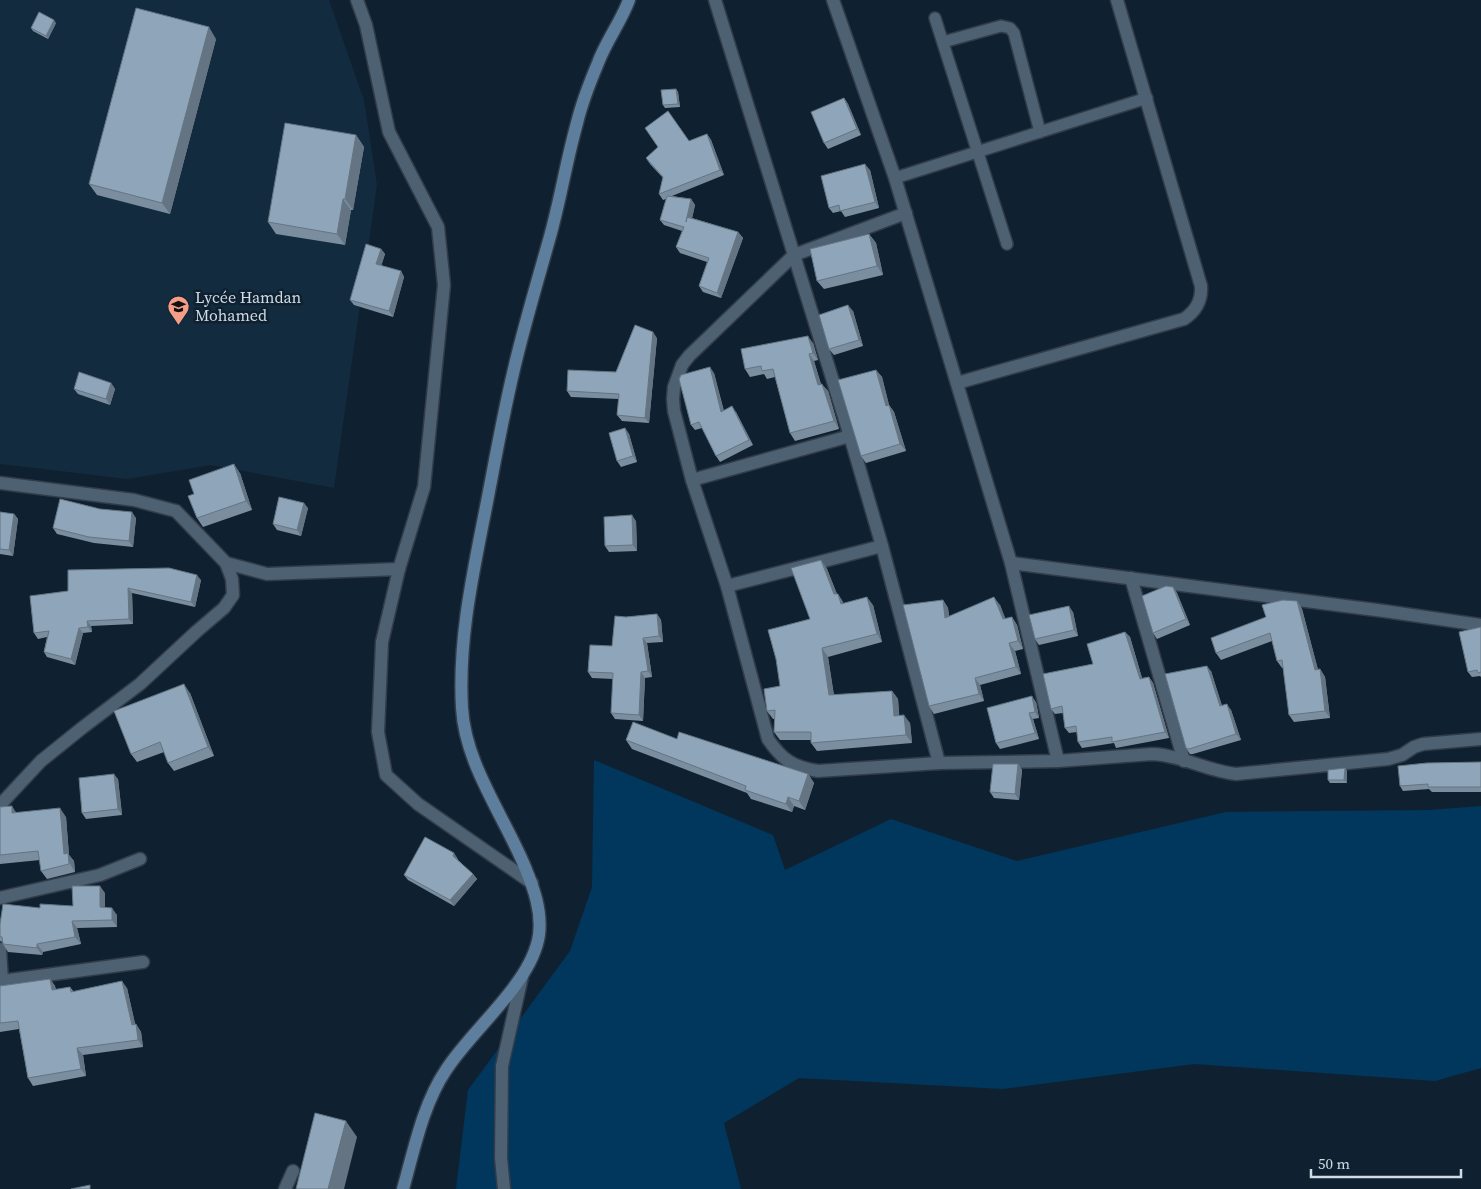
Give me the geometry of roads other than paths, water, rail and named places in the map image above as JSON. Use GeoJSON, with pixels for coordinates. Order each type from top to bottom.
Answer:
{"type":"FeatureCollection","features":[{"type":"Feature","properties":{"kind":"main road"},"geometry":{"type":"LineString","coordinates":[[403,1189],[417,1138],[434,1090],[460,1050],[522,977],[540,933],[539,910],[532,883],[515,844],[485,786],[469,745],[462,713],[460,669],[470,586],[513,370],[552,231],[577,121],[599,58],[625,11],[629,0]]}},
{"type":"Feature","properties":{"kind":"street"},"geometry":{"type":"LineString","coordinates":[[357,0],[366,25],[389,132],[438,227],[444,285],[424,487],[399,569],[382,642],[378,732],[386,775],[418,804],[532,883]]}},
{"type":"Feature","properties":{"kind":"street"},"geometry":{"type":"LineString","coordinates":[[715,0],[850,436],[882,546],[939,763]]}},
{"type":"Feature","properties":{"kind":"street"},"geometry":{"type":"LineString","coordinates":[[833,0],[895,178],[1011,563],[1058,761]]}},
{"type":"Feature","properties":{"kind":"street"},"geometry":{"type":"LineString","coordinates":[[957,383],[1184,318],[1191,314],[1200,302],[1201,286],[1117,0]]}},
{"type":"Feature","properties":{"kind":"street"},"geometry":{"type":"LineString","coordinates":[[906,213],[794,255],[689,356],[679,371],[674,387],[674,411],[692,480],[727,586],[768,739],[777,752],[788,762],[818,771],[939,763],[1058,761],[1152,754],[1167,756],[1218,772],[1236,774],[1388,759],[1402,755],[1414,747],[1423,744],[1481,739]]}},
{"type":"Feature","properties":{"kind":"street"},"geometry":{"type":"LineString","coordinates":[[692,480],[850,436]]}},
{"type":"Feature","properties":{"kind":"street"},"geometry":{"type":"LineString","coordinates":[[0,483],[134,500],[176,511],[226,563],[232,580],[232,595],[224,608],[140,684],[41,761],[0,805]]}},
{"type":"Feature","properties":{"kind":"street"},"geometry":{"type":"LineString","coordinates":[[727,586],[882,546]]}},
{"type":"Feature","properties":{"kind":"street"},"geometry":{"type":"LineString","coordinates":[[226,563],[267,574],[399,569]]}},
{"type":"Feature","properties":{"kind":"street"},"geometry":{"type":"LineString","coordinates":[[1011,563],[1481,625]]}},
{"type":"Feature","properties":{"kind":"street"},"geometry":{"type":"LineString","coordinates":[[1131,578],[1184,761]]}},
{"type":"Feature","properties":{"kind":"street"},"geometry":{"type":"LineString","coordinates":[[0,898],[100,875],[140,859]]}},
{"type":"Feature","properties":{"kind":"street"},"geometry":{"type":"LineString","coordinates":[[0,949],[1,981],[143,962]]}},
{"type":"Feature","properties":{"kind":"street"},"geometry":{"type":"LineString","coordinates":[[504,1189],[501,1158],[502,1066],[522,977]]}},
{"type":"Feature","properties":{"kind":"street"},"geometry":{"type":"LineString","coordinates":[[285,1189],[293,1171]]}},
{"type":"Feature","properties":{"kind":"lane"},"geometry":{"type":"LineString","coordinates":[[935,18],[1007,244]]}},
{"type":"Feature","properties":{"kind":"lane"},"geometry":{"type":"LineString","coordinates":[[943,42],[1001,26],[1010,28],[1014,34],[1040,132]]}},
{"type":"Feature","properties":{"kind":"lane"},"geometry":{"type":"LineString","coordinates":[[895,178],[1147,98]]}},
{"type":"Feature","properties":{"kind":"place","name":"Lycée Hamdan Mohamed"},"geometry":{"type":"Point","coordinates":[179,325]}}]}
